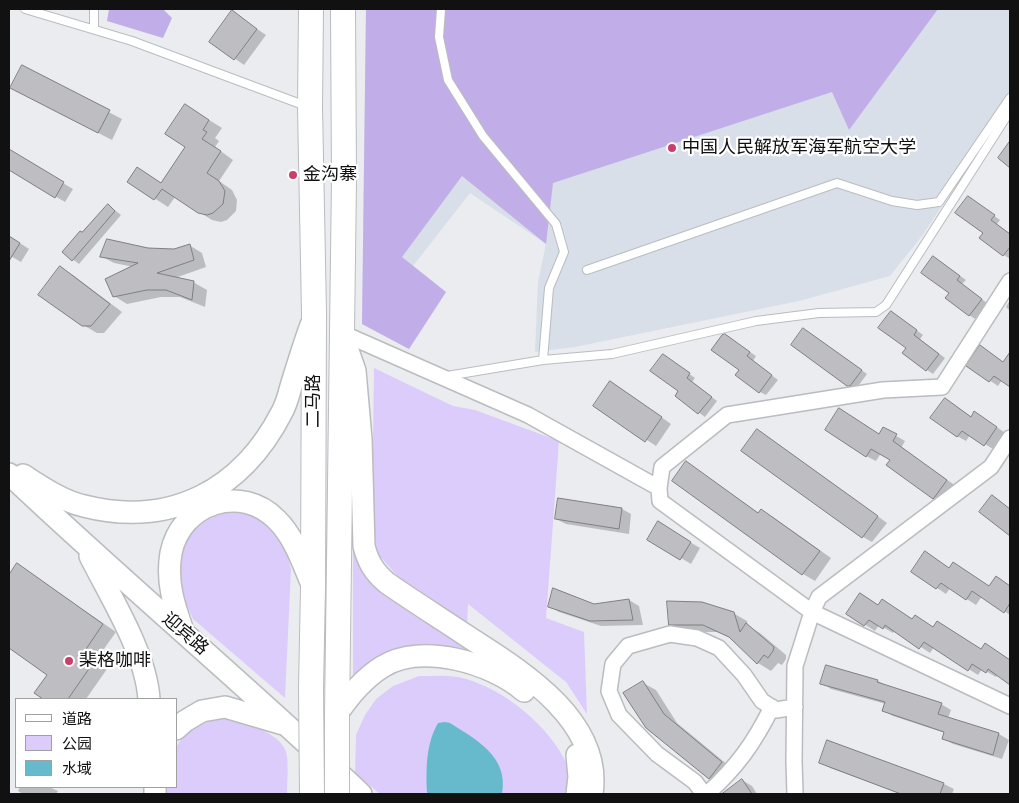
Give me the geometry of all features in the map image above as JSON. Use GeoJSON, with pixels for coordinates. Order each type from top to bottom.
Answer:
{"type":"FeatureCollection","features":[{"type":"Feature","properties":{"kind":"main road","name":"二马路"},"geometry":{"type":"LineString","coordinates":[[311,9],[310,107],[314,313],[312,794]]}},
{"type":"Feature","properties":{"kind":"main road","name":"二马路"},"geometry":{"type":"LineString","coordinates":[[337,794],[344,180],[343,9]]}},
{"type":"Feature","properties":{"kind":"main road"},"geometry":{"type":"LineString","coordinates":[[9,466],[48,491],[82,506],[111,511],[158,510],[182,506],[204,495],[224,483],[242,468],[261,446],[275,425],[284,409],[314,313]]}},
{"type":"Feature","properties":{"kind":"main road"},"geometry":{"type":"LineString","coordinates":[[342,333],[355,371],[361,439],[364,546],[368,560],[376,574],[386,583],[516,667],[551,698],[570,718],[588,748],[594,786],[592,794]]}},
{"type":"Feature","properties":{"kind":"main road","name":"迎宾路"},"geometry":{"type":"LineString","coordinates":[[9,474],[86,547],[289,726],[361,794]]}},
{"type":"Feature","properties":{"kind":"main road"},"geometry":{"type":"LineString","coordinates":[[183,632],[172,598],[169,572],[172,552],[179,530],[193,515],[207,506],[227,501],[245,502],[262,508],[276,519],[288,533],[314,588]]}},
{"type":"Feature","properties":{"kind":"main road"},"geometry":{"type":"LineString","coordinates":[[86,547],[131,639],[148,682],[149,698]]}},
{"type":"Feature","properties":{"kind":"main road"},"geometry":{"type":"LineString","coordinates":[[337,714],[349,696],[361,683],[382,667],[398,660],[415,657],[441,657],[465,661],[497,673],[517,684],[559,726],[577,754],[579,777],[577,794]]}},
{"type":"Feature","properties":{"kind":"main road"},"geometry":{"type":"LineString","coordinates":[[178,726],[202,711],[225,707],[289,726]]}},
{"type":"Feature","properties":{"kind":"street"},"geometry":{"type":"LineString","coordinates":[[1010,281],[942,387],[883,390],[727,415],[662,467],[659,488],[660,501],[812,612],[1010,706]]}},
{"type":"Feature","properties":{"kind":"street"},"geometry":{"type":"LineString","coordinates":[[342,333],[528,415],[659,488]]}},
{"type":"Feature","properties":{"kind":"street"},"geometry":{"type":"LineString","coordinates":[[795,794],[795,666],[812,612],[819,597],[991,467],[1010,438]]}},
{"type":"Feature","properties":{"kind":"street"},"geometry":{"type":"LineString","coordinates":[[772,707],[758,735],[743,757],[721,782],[706,794],[695,782],[657,754],[619,715],[609,691],[613,664],[628,646],[670,634],[697,638],[719,648],[744,675],[762,701],[772,707],[776,710],[794,707]]}},
{"type":"Feature","properties":{"kind":"lane"},"geometry":{"type":"LineString","coordinates":[[25,9],[132,41],[310,107]]}},
{"type":"Feature","properties":{"kind":"lane"},"geometry":{"type":"LineString","coordinates":[[94,9],[94,29]]}},
{"type":"Feature","properties":{"kind":"lane"},"geometry":{"type":"LineString","coordinates":[[441,9],[438,37],[448,80],[482,136],[556,224],[564,252],[550,288],[543,360]]}},
{"type":"Feature","properties":{"kind":"lane"},"geometry":{"type":"LineString","coordinates":[[587,270],[837,183],[892,201],[917,205],[939,202],[1010,98]]}},
{"type":"Feature","properties":{"kind":"lane"},"geometry":{"type":"LineString","coordinates":[[442,377],[543,360],[612,354],[756,321],[819,313],[876,312],[886,306],[1010,111]]}},
{"type":"Feature","properties":{"kind":"shaded area"},"geometry":{"type":"Polygon","coordinates":[[[109,9],[163,9],[172,18],[163,38],[107,21],[109,9]]]}},
{"type":"Feature","properties":{"kind":"shaded area","name":"中国人民解放军海军航空大学"},"geometry":{"type":"Polygon","coordinates":[[[366,9],[1010,9],[1010,103],[922,236],[890,276],[799,301],[575,347],[535,352],[538,282],[546,244],[470,193],[413,266],[446,292],[409,349],[362,324],[366,9]]]}},
{"type":"Feature","properties":{"kind":"shaded area"},"geometry":{"type":"Polygon","coordinates":[[[366,9],[938,9],[849,130],[832,92],[553,183],[546,244],[462,176],[402,257],[446,292],[409,349],[362,324],[366,9]]]}},
{"type":"Feature","properties":{"kind":"green space"},"geometry":{"type":"Polygon","coordinates":[[[374,368],[453,406],[475,410],[559,441],[546,618],[584,632],[587,714],[566,682],[468,604],[467,626],[400,579],[378,554],[372,525],[374,368]]]}},
{"type":"Feature","properties":{"kind":"green space"},"geometry":{"type":"Polygon","coordinates":[[[231,510],[245,510],[262,518],[284,542],[291,569],[285,698],[193,619],[178,586],[180,550],[198,522],[212,514],[231,510]]]}},
{"type":"Feature","properties":{"kind":"green space"},"geometry":{"type":"Polygon","coordinates":[[[353,547],[361,564],[500,664],[459,651],[430,645],[416,645],[388,652],[353,676],[353,547]]]}},
{"type":"Feature","properties":{"kind":"green space"},"geometry":{"type":"Polygon","coordinates":[[[419,676],[453,676],[474,682],[491,689],[523,710],[550,737],[560,752],[569,770],[571,794],[380,794],[355,773],[356,735],[365,715],[376,699],[393,686],[419,676]]]}},
{"type":"Feature","properties":{"kind":"green space"},"geometry":{"type":"Polygon","coordinates":[[[216,718],[235,720],[265,731],[278,741],[283,746],[287,756],[287,794],[166,794],[166,788],[178,788],[178,744],[192,730],[216,718]]]}},
{"type":"Feature","properties":{"kind":"water"},"geometry":{"type":"Polygon","coordinates":[[[438,723],[450,723],[470,736],[489,751],[501,770],[503,781],[502,794],[428,794],[427,774],[431,739],[438,723]]]}},
{"type":"Feature","properties":{"kind":"building"},"geometry":{"type":"Polygon","coordinates":[[[232,10],[257,29],[234,60],[209,42],[232,10]]]}},
{"type":"Feature","properties":{"kind":"building"},"geometry":{"type":"Polygon","coordinates":[[[22,65],[110,110],[98,133],[10,88],[22,65]]]}},
{"type":"Feature","properties":{"kind":"building"},"geometry":{"type":"Polygon","coordinates":[[[185,104],[209,120],[203,130],[207,132],[202,139],[221,151],[207,173],[219,181],[225,191],[223,204],[213,213],[207,215],[198,213],[162,189],[154,200],[127,182],[137,167],[161,183],[185,147],[165,134],[185,104]]]}},
{"type":"Feature","properties":{"kind":"building"},"geometry":{"type":"Polygon","coordinates":[[[1010,141],[1010,168],[998,158],[1010,141]]]}},
{"type":"Feature","properties":{"kind":"building"},"geometry":{"type":"Polygon","coordinates":[[[9,149],[64,182],[55,198],[9,170],[9,149]]]}},
{"type":"Feature","properties":{"kind":"building"},"geometry":{"type":"Polygon","coordinates":[[[968,196],[995,215],[991,220],[1010,234],[1010,247],[1003,256],[979,238],[983,233],[955,213],[968,196]]]}},
{"type":"Feature","properties":{"kind":"building"},"geometry":{"type":"Polygon","coordinates":[[[108,204],[115,211],[72,261],[62,252],[80,231],[82,232],[108,204]]]}},
{"type":"Feature","properties":{"kind":"building"},"geometry":{"type":"Polygon","coordinates":[[[9,236],[20,243],[9,261],[9,236]]]}},
{"type":"Feature","properties":{"kind":"building"},"geometry":{"type":"Polygon","coordinates":[[[107,239],[148,248],[174,249],[190,244],[194,260],[157,273],[194,281],[192,300],[166,290],[147,290],[113,297],[105,279],[138,263],[100,257],[107,239]]]}},
{"type":"Feature","properties":{"kind":"building"},"geometry":{"type":"Polygon","coordinates":[[[933,256],[960,276],[957,280],[982,299],[969,316],[945,298],[949,293],[921,273],[933,256]]]}},
{"type":"Feature","properties":{"kind":"building"},"geometry":{"type":"Polygon","coordinates":[[[60,266],[110,304],[91,326],[82,326],[38,295],[60,266]]]}},
{"type":"Feature","properties":{"kind":"building"},"geometry":{"type":"Polygon","coordinates":[[[891,311],[917,330],[914,335],[939,354],[926,371],[902,353],[906,348],[878,328],[891,311]]]}},
{"type":"Feature","properties":{"kind":"building"},"geometry":{"type":"Polygon","coordinates":[[[803,328],[862,370],[850,386],[847,386],[791,345],[803,328]]]}},
{"type":"Feature","properties":{"kind":"building"},"geometry":{"type":"Polygon","coordinates":[[[725,334],[750,352],[747,356],[772,375],[759,393],[735,375],[739,370],[711,350],[722,335],[725,334]]]}},
{"type":"Feature","properties":{"kind":"building"},"geometry":{"type":"Polygon","coordinates":[[[980,345],[1003,362],[1010,352],[1010,387],[994,376],[989,382],[966,366],[980,345]]]}},
{"type":"Feature","properties":{"kind":"building"},"geometry":{"type":"Polygon","coordinates":[[[663,354],[690,373],[687,378],[712,397],[698,414],[675,396],[678,391],[650,371],[663,354]]]}},
{"type":"Feature","properties":{"kind":"building"},"geometry":{"type":"Polygon","coordinates":[[[610,381],[662,417],[645,442],[593,406],[610,381]]]}},
{"type":"Feature","properties":{"kind":"building"},"geometry":{"type":"Polygon","coordinates":[[[945,398],[971,417],[974,411],[997,427],[984,446],[962,431],[957,437],[930,418],[945,398]]]}},
{"type":"Feature","properties":{"kind":"building"},"geometry":{"type":"Polygon","coordinates":[[[839,408],[879,434],[883,427],[897,434],[893,441],[947,480],[934,498],[886,465],[890,460],[871,449],[866,457],[825,430],[839,408]]]}},
{"type":"Feature","properties":{"kind":"building"},"geometry":{"type":"Polygon","coordinates":[[[757,429],[878,516],[862,538],[741,451],[757,429]]]}},
{"type":"Feature","properties":{"kind":"building"},"geometry":{"type":"Polygon","coordinates":[[[686,461],[758,513],[761,509],[820,551],[802,575],[672,481],[686,461]]]}},
{"type":"Feature","properties":{"kind":"building"},"geometry":{"type":"Polygon","coordinates":[[[992,495],[1010,509],[1010,536],[979,512],[992,495]]]}},
{"type":"Feature","properties":{"kind":"building"},"geometry":{"type":"Polygon","coordinates":[[[558,498],[622,508],[619,529],[555,519],[558,498]]]}},
{"type":"Feature","properties":{"kind":"building"},"geometry":{"type":"Polygon","coordinates":[[[658,521],[691,542],[680,560],[647,540],[658,521]]]}},
{"type":"Feature","properties":{"kind":"building"},"geometry":{"type":"Polygon","coordinates":[[[925,551],[949,568],[953,562],[989,586],[996,576],[1010,586],[1010,603],[1004,613],[972,591],[966,600],[941,583],[936,589],[911,572],[925,551]]]}},
{"type":"Feature","properties":{"kind":"building"},"geometry":{"type":"Polygon","coordinates":[[[17,563],[103,624],[84,652],[95,660],[69,698],[42,698],[34,693],[47,675],[9,648],[9,575],[17,563]]]}},
{"type":"Feature","properties":{"kind":"building"},"geometry":{"type":"Polygon","coordinates":[[[553,588],[594,604],[629,599],[633,620],[590,621],[548,607],[553,588]]]}},
{"type":"Feature","properties":{"kind":"building"},"geometry":{"type":"Polygon","coordinates":[[[860,593],[878,605],[882,599],[912,619],[915,615],[933,627],[937,621],[981,649],[985,643],[1010,660],[1010,685],[988,669],[986,673],[972,664],[968,671],[924,642],[919,649],[885,625],[883,629],[869,620],[864,626],[846,614],[860,593]]]}},
{"type":"Feature","properties":{"kind":"building"},"geometry":{"type":"Polygon","coordinates":[[[667,601],[702,602],[734,612],[740,632],[746,623],[774,647],[773,651],[768,658],[764,655],[757,664],[729,637],[703,625],[669,625],[667,601]]]}},
{"type":"Feature","properties":{"kind":"building"},"geometry":{"type":"Polygon","coordinates":[[[826,665],[878,680],[877,682],[942,703],[938,714],[999,733],[993,755],[942,739],[944,732],[882,711],[885,702],[820,684],[826,665]]]}},
{"type":"Feature","properties":{"kind":"building"},"geometry":{"type":"Polygon","coordinates":[[[643,681],[664,714],[722,762],[709,779],[646,728],[623,693],[643,681]]]}},
{"type":"Feature","properties":{"kind":"building"},"geometry":{"type":"Polygon","coordinates":[[[827,740],[944,783],[940,794],[901,794],[819,763],[827,740]]]}},
{"type":"Feature","properties":{"kind":"building"},"geometry":{"type":"Polygon","coordinates":[[[742,779],[752,794],[722,794],[742,779]]]}},
{"type":"Feature","properties":{"kind":"place","name":"中国人民解放军海军航空大学"},"geometry":{"type":"Point","coordinates":[672,148]}},
{"type":"Feature","properties":{"kind":"place","name":"金沟寨"},"geometry":{"type":"Point","coordinates":[293,175]}},
{"type":"Feature","properties":{"kind":"place","name":"棐格咖啡"},"geometry":{"type":"Point","coordinates":[69,661]}}]}
